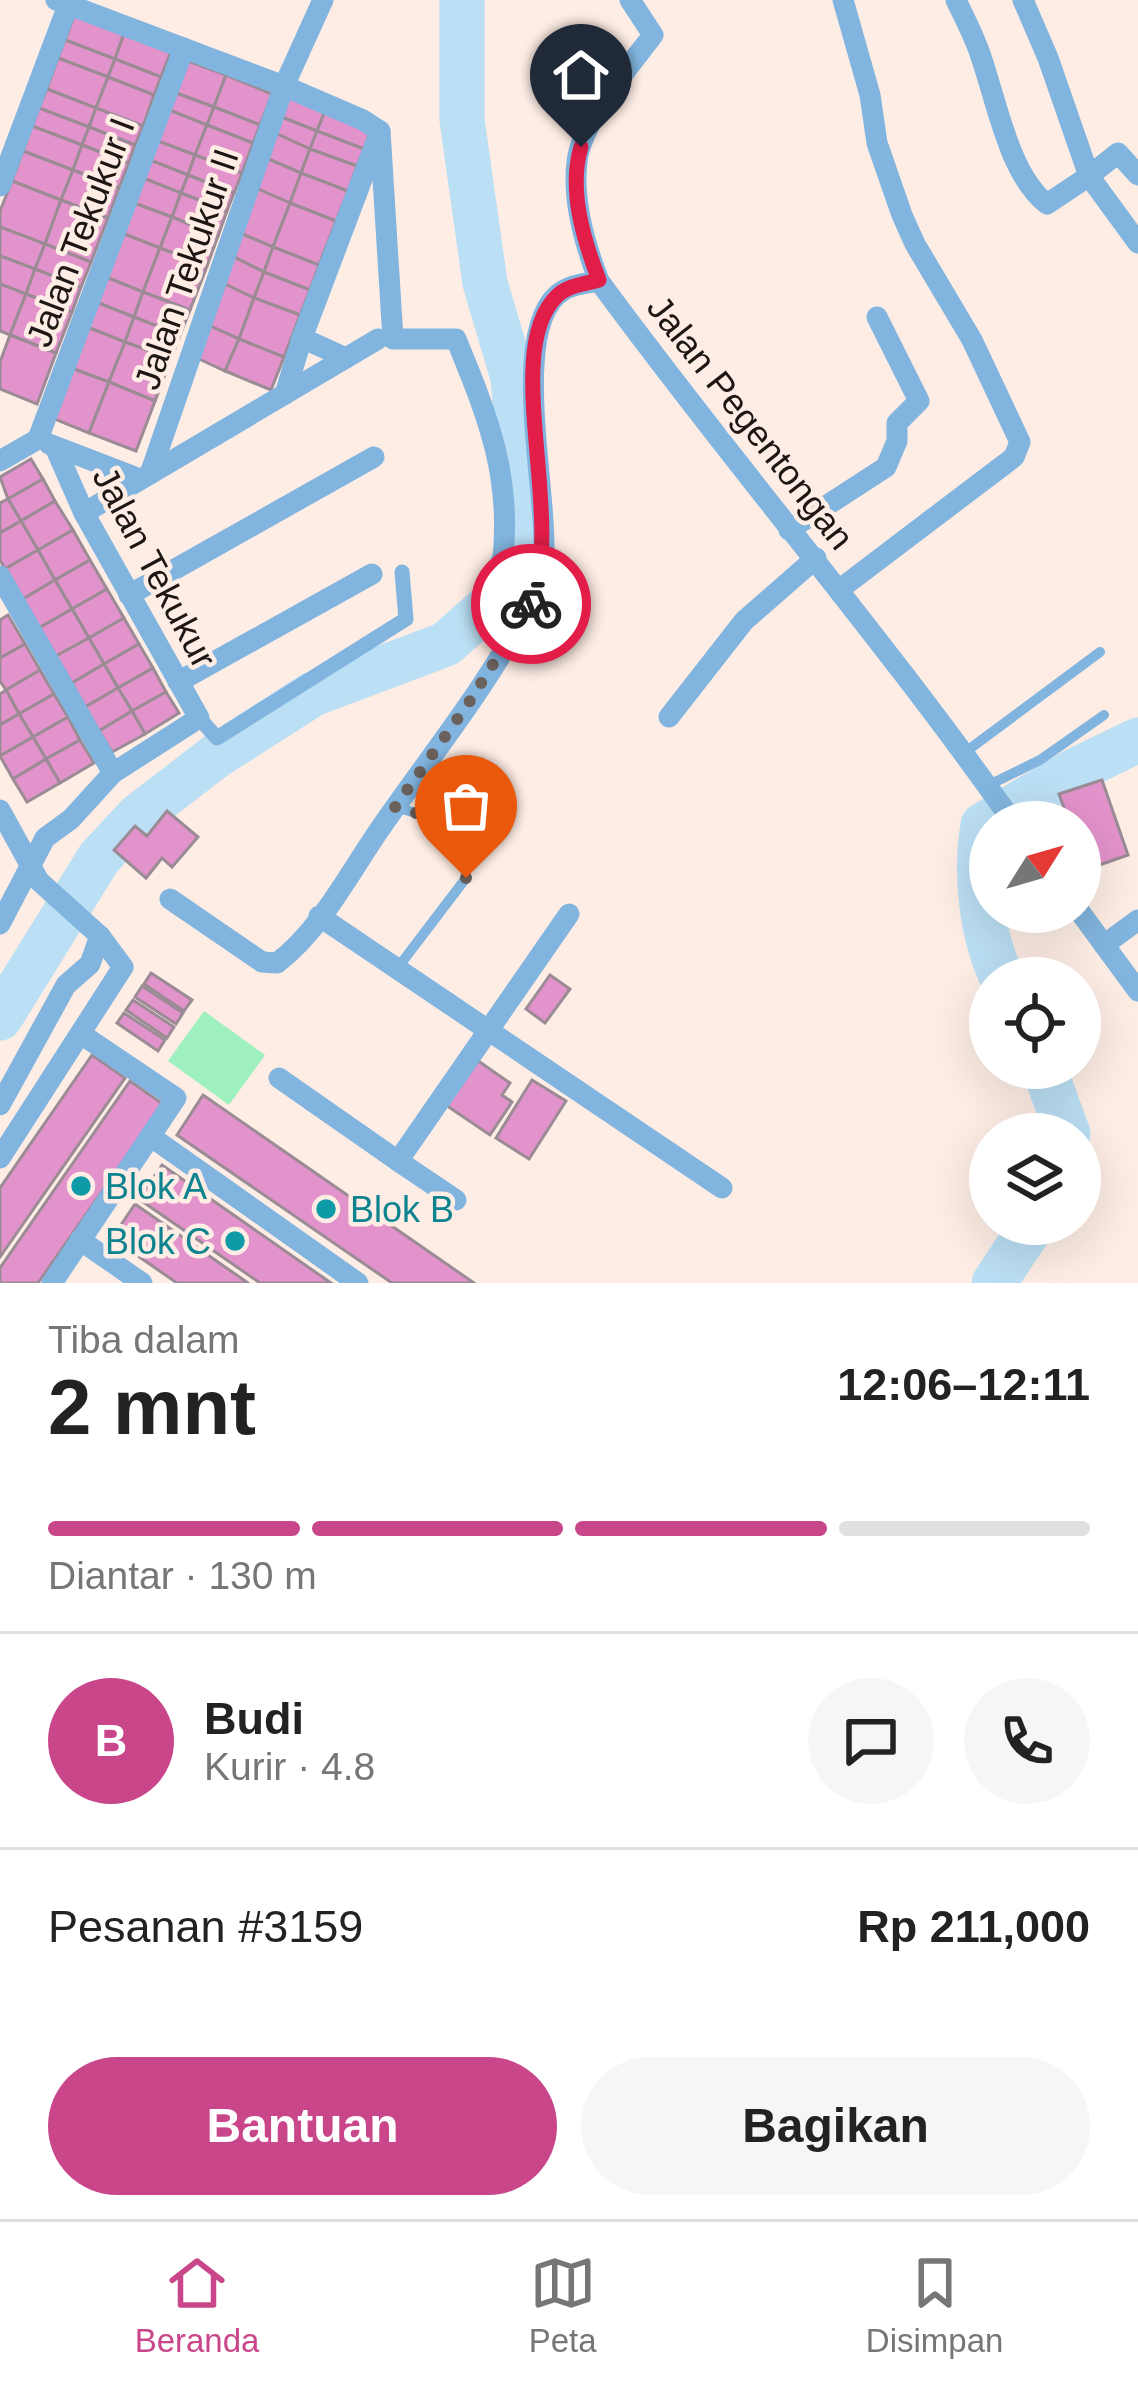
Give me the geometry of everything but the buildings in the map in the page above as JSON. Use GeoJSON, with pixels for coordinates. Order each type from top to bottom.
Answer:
{"type":"FeatureCollection","features":[{"type":"Feature","properties":{"kind":"street","name":"Jalan Tekukur II"},"geometry":{"type":"LineString","coordinates":[[145,476],[284,86],[323,0]]}},
{"type":"Feature","properties":{"kind":"street"},"geometry":{"type":"LineString","coordinates":[[840,589],[1014,457],[1020,442],[972,340],[902,215],[877,143],[870,95],[842,0]]}},
{"type":"Feature","properties":{"kind":"street"},"geometry":{"type":"LineString","coordinates":[[956,0],[1033,193],[1047,204],[1118,153],[1138,175]]}},
{"type":"Feature","properties":{"kind":"street"},"geometry":{"type":"LineString","coordinates":[[1023,0],[1089,176],[1138,243]]}},
{"type":"Feature","properties":{"kind":"street"},"geometry":{"type":"LineString","coordinates":[[0,187],[64,2],[284,86],[380,131]]}},
{"type":"Feature","properties":{"kind":"street","name":"Jalan Pegentongan"},"geometry":{"type":"LineString","coordinates":[[636,2],[653,34],[591,124],[576,163],[584,241],[599,280],[789,530],[840,589],[997,801]]}},
{"type":"Feature","properties":{"kind":"street","name":"Jalan Tekukur I"},"geometry":{"type":"LineString","coordinates":[[46,443],[184,48]]}},
{"type":"Feature","properties":{"kind":"street"},"geometry":{"type":"LineString","coordinates":[[286,394],[302,338],[380,131]]}},
{"type":"Feature","properties":{"kind":"street"},"geometry":{"type":"LineString","coordinates":[[380,131],[393,339],[456,339],[495,434],[506,526],[502,568]]}},
{"type":"Feature","properties":{"kind":"street"},"geometry":{"type":"LineString","coordinates":[[170,899],[262,962],[272,964],[283,958],[319,916],[468,704],[539,583],[544,502],[531,386],[536,343],[552,300],[564,290],[599,280]]}},
{"type":"Feature","properties":{"kind":"street"},"geometry":{"type":"LineString","coordinates":[[789,530],[886,466],[897,441],[896,423],[919,401],[877,316]]}},
{"type":"Feature","properties":{"kind":"street"},"geometry":{"type":"LineString","coordinates":[[302,338],[346,358]]}},
{"type":"Feature","properties":{"kind":"street"},"geometry":{"type":"LineString","coordinates":[[84,513],[378,339]]}},
{"type":"Feature","properties":{"kind":"street"},"geometry":{"type":"LineString","coordinates":[[0,461],[46,443],[145,476]]}},
{"type":"Feature","properties":{"kind":"street","name":"Jalan Tekukur"},"geometry":{"type":"LineString","coordinates":[[46,443],[199,718]]}},
{"type":"Feature","properties":{"kind":"street"},"geometry":{"type":"LineString","coordinates":[[129,595],[374,457]]}},
{"type":"Feature","properties":{"kind":"street"},"geometry":{"type":"LineString","coordinates":[[669,717],[744,621],[816,559]]}},
{"type":"Feature","properties":{"kind":"street"},"geometry":{"type":"LineString","coordinates":[[0,923],[36,874],[45,838],[71,819],[113,773],[199,718],[218,738],[406,620],[402,572]]}},
{"type":"Feature","properties":{"kind":"street"},"geometry":{"type":"LineString","coordinates":[[178,682],[372,574]]}},
{"type":"Feature","properties":{"kind":"street"},"geometry":{"type":"LineString","coordinates":[[0,576],[113,773]]}},
{"type":"Feature","properties":{"kind":"street"},"geometry":{"type":"LineString","coordinates":[[0,810],[36,874],[123,967],[0,1158]]}},
{"type":"Feature","properties":{"kind":"street"},"geometry":{"type":"LineString","coordinates":[[398,1161],[568,914]]}},
{"type":"Feature","properties":{"kind":"street"},"geometry":{"type":"LineString","coordinates":[[319,916],[722,1188]]}},
{"type":"Feature","properties":{"kind":"street"},"geometry":{"type":"LineString","coordinates":[[1104,945],[1138,920]]}},
{"type":"Feature","properties":{"kind":"street"},"geometry":{"type":"LineString","coordinates":[[0,1105],[66,985],[90,964],[94,931]]}},
{"type":"Feature","properties":{"kind":"street"},"geometry":{"type":"LineString","coordinates":[[1095,933],[1138,991]]}},
{"type":"Feature","properties":{"kind":"street"},"geometry":{"type":"LineString","coordinates":[[52,1283],[176,1098],[81,1034]]}},
{"type":"Feature","properties":{"kind":"street"},"geometry":{"type":"LineString","coordinates":[[280,1078],[456,1200]]}},
{"type":"Feature","properties":{"kind":"street"},"geometry":{"type":"LineString","coordinates":[[150,1136],[358,1283]]}},
{"type":"Feature","properties":{"kind":"street"},"geometry":{"type":"LineString","coordinates":[[80,1240],[142,1283]]}},
{"type":"Feature","properties":{"kind":"lane"},"geometry":{"type":"LineString","coordinates":[[978,776],[1100,652]]}},
{"type":"Feature","properties":{"kind":"lane"},"geometry":{"type":"LineString","coordinates":[[978,776],[1040,760],[1104,715]]}},
{"type":"Feature","properties":{"kind":"lane"},"geometry":{"type":"LineString","coordinates":[[395,807],[423,815],[465,862],[466,878],[396,970]]}},
{"type":"Feature","properties":{"kind":"green space"},"geometry":{"type":"Polygon","coordinates":[[[204,1011],[265,1055],[229,1105],[168,1061],[204,1011]]]}},
{"type":"Feature","properties":{"kind":"waterway"},"geometry":{"type":"LineString","coordinates":[[0,1018],[99,858],[138,816],[216,756],[313,694],[446,644],[492,603],[522,546],[523,497],[513,378],[485,283],[462,120],[462,0]]}},
{"type":"Feature","properties":{"kind":"waterway"},"geometry":{"type":"LineString","coordinates":[[994,957],[982,903],[983,825],[1138,740]]}},
{"type":"Feature","properties":{"kind":"waterway"},"geometry":{"type":"LineString","coordinates":[[1052,1089],[1060,1113]]}},
{"type":"Feature","properties":{"kind":"waterway"},"geometry":{"type":"LineString","coordinates":[[994,1283],[1019,1245]]}},
{"type":"Feature","properties":{"kind":"way so far"},"geometry":{"type":"LineString","coordinates":[[466,878],[465,862],[423,815],[395,807],[531,604]]}},
{"type":"Feature","properties":{"kind":"place","name":"Blok A"},"geometry":{"type":"Point","coordinates":[81,1186]}},
{"type":"Feature","properties":{"kind":"place","name":"Blok B"},"geometry":{"type":"Point","coordinates":[326,1209]}},
{"type":"Feature","properties":{"kind":"place","name":"Blok C"},"geometry":{"type":"Point","coordinates":[235,1241]}},
{"type":"Feature","properties":{"kind":"route"},"geometry":{"type":"LineString","coordinates":[[531,604],[544,557],[544,502],[531,386],[536,343],[552,300],[564,290],[599,280],[584,241],[576,163],[581,147]]}}]}
